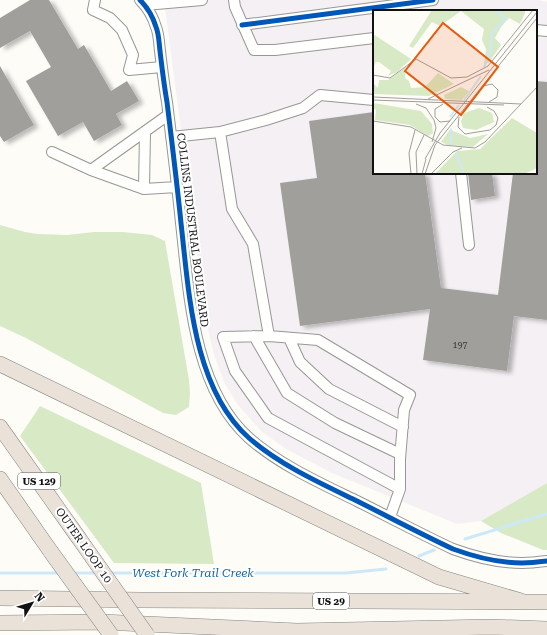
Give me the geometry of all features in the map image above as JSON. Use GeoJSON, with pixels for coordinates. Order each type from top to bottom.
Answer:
{"type":"FeatureCollection","features":[{"type":"Feature","properties":{"kind":"highway"},"geometry":{"type":"LineString","coordinates":[[0,364],[439,577],[521,601]]}},
{"type":"Feature","properties":{"kind":"highway","name":"OUTER LOOP 10"},"geometry":{"type":"LineString","coordinates":[[0,427],[147,635]]}},
{"type":"Feature","properties":{"kind":"highway"},"geometry":{"type":"LineString","coordinates":[[0,479],[112,635]]}},
{"type":"Feature","properties":{"kind":"highway"},"geometry":{"type":"LineString","coordinates":[[0,484],[22,511]]}},
{"type":"Feature","properties":{"kind":"highway","name":"US 29"},"geometry":{"type":"LineString","coordinates":[[0,598],[547,602]]}},
{"type":"Feature","properties":{"kind":"highway"},"geometry":{"type":"LineString","coordinates":[[0,623],[102,622],[297,631],[491,627],[547,629]]}},
{"type":"Feature","properties":{"kind":"highway"},"geometry":{"type":"LineString","coordinates":[[0,628],[38,623]]}},
{"type":"Feature","properties":{"kind":"highway"},"geometry":{"type":"LineString","coordinates":[[297,631],[313,635]]}},
{"type":"Feature","properties":{"kind":"street"},"geometry":{"type":"LineString","coordinates":[[95,0],[93,10],[110,18],[122,30],[133,55],[129,70],[162,66]]}},
{"type":"Feature","properties":{"kind":"street"},"geometry":{"type":"LineString","coordinates":[[142,2],[202,0]]}},
{"type":"Feature","properties":{"kind":"street"},"geometry":{"type":"LineString","coordinates":[[234,0],[242,25],[254,50],[275,50],[373,38]]}},
{"type":"Feature","properties":{"kind":"street"},"geometry":{"type":"LineString","coordinates":[[242,25],[433,0]]}},
{"type":"Feature","properties":{"kind":"street","name":"COLLINS INDUSTRIAL BOULEVARD"},"geometry":{"type":"LineString","coordinates":[[142,2],[156,27],[171,137],[190,303],[196,332],[214,389],[228,414],[248,437],[271,455],[322,484],[440,543],[467,554],[496,561],[523,563],[547,561]]}},
{"type":"Feature","properties":{"kind":"street"},"geometry":{"type":"LineString","coordinates":[[537,30],[547,31]]}},
{"type":"Feature","properties":{"kind":"street"},"geometry":{"type":"LineString","coordinates":[[171,137],[220,132],[266,120],[303,108],[320,95],[373,100]]}},
{"type":"Feature","properties":{"kind":"street"},"geometry":{"type":"LineString","coordinates":[[91,170],[168,115]]}},
{"type":"Feature","properties":{"kind":"street"},"geometry":{"type":"LineString","coordinates":[[144,189],[145,132]]}},
{"type":"Feature","properties":{"kind":"street"},"geometry":{"type":"LineString","coordinates":[[220,132],[232,209],[253,244],[269,336]]}},
{"type":"Feature","properties":{"kind":"street"},"geometry":{"type":"LineString","coordinates":[[52,152],[91,170],[144,189],[177,188]]}},
{"type":"Feature","properties":{"kind":"street"},"geometry":{"type":"LineString","coordinates":[[461,174],[469,245]]}},
{"type":"Feature","properties":{"kind":"street"},"geometry":{"type":"LineString","coordinates":[[254,336],[287,393],[335,423],[400,454]]}},
{"type":"Feature","properties":{"kind":"street"},"geometry":{"type":"LineString","coordinates":[[390,517],[400,489],[400,454],[404,410],[410,395],[318,340],[269,336],[223,337],[235,371],[268,418],[400,489]]}},
{"type":"Feature","properties":{"kind":"street"},"geometry":{"type":"LineString","coordinates":[[289,338],[300,362],[329,389],[403,427]]}},
{"type":"Feature","properties":{"kind":"shaded area"},"geometry":{"type":"Polygon","coordinates":[[[164,0],[539,0],[547,2],[547,483],[481,521],[457,524],[332,473],[286,449],[261,431],[238,405],[225,384],[214,355],[209,334],[164,0]]]}},
{"type":"Feature","properties":{"kind":"green space"},"geometry":{"type":"Polygon","coordinates":[[[0,225],[38,234],[67,235],[94,232],[123,232],[152,235],[165,241],[189,380],[189,407],[176,415],[163,413],[26,338],[0,326],[0,225]]]}},
{"type":"Feature","properties":{"kind":"green space"},"geometry":{"type":"Polygon","coordinates":[[[40,406],[201,483],[214,564],[114,563],[20,436],[40,406]]]}},
{"type":"Feature","properties":{"kind":"green space"},"geometry":{"type":"Polygon","coordinates":[[[547,483],[547,550],[543,550],[501,533],[481,521],[547,483]]]}},
{"type":"Feature","properties":{"kind":"building"},"geometry":{"type":"Polygon","coordinates":[[[30,0],[49,0],[78,49],[84,45],[111,91],[127,81],[139,101],[116,114],[122,125],[94,141],[83,122],[58,136],[26,81],[51,67],[30,31],[0,48],[0,18],[30,0]]]}},
{"type":"Feature","properties":{"kind":"building"},"geometry":{"type":"Polygon","coordinates":[[[0,66],[34,125],[4,142],[0,136],[0,66]]]}},
{"type":"Feature","properties":{"kind":"building"},"geometry":{"type":"Polygon","coordinates":[[[537,81],[547,82],[547,320],[514,316],[507,371],[423,360],[430,309],[300,326],[280,183],[317,178],[309,121],[373,112],[373,174],[425,174],[441,288],[498,295],[513,174],[537,174],[537,81]]]}},
{"type":"Feature","properties":{"kind":"building"},"geometry":{"type":"Polygon","coordinates":[[[468,174],[492,174],[495,196],[471,200],[468,174]]]}},
{"type":"Feature","properties":{"kind":"waterway","name":"West Fork Trail Creek"},"geometry":{"type":"LineString","coordinates":[[465,539],[547,514]]}},
{"type":"Feature","properties":{"kind":"waterway","name":"West Fork Trail Creek"},"geometry":{"type":"LineString","coordinates":[[419,556],[434,550]]}},
{"type":"Feature","properties":{"kind":"waterway","name":"West Fork Trail Creek"},"geometry":{"type":"LineString","coordinates":[[110,573],[346,573],[386,569]]}},
{"type":"Feature","properties":{"kind":"waterway","name":"West Fork Trail Creek"},"geometry":{"type":"LineString","coordinates":[[0,573],[60,573]]}},
{"type":"Feature","properties":{"kind":"waterway","name":"West Fork Trail Creek"},"geometry":{"type":"LineString","coordinates":[[72,573],[96,573]]}},
{"type":"Feature","properties":{"kind":"cycle path"},"geometry":{"type":"LineString","coordinates":[[140,0],[155,23],[157,30],[167,102],[187,279],[197,338],[205,366],[216,393],[230,417],[249,438],[261,448],[287,465],[453,549],[495,561],[513,563],[547,561]]}},
{"type":"Feature","properties":{"kind":"cycle path"},"geometry":{"type":"LineString","coordinates":[[242,25],[433,0]]}}]}
